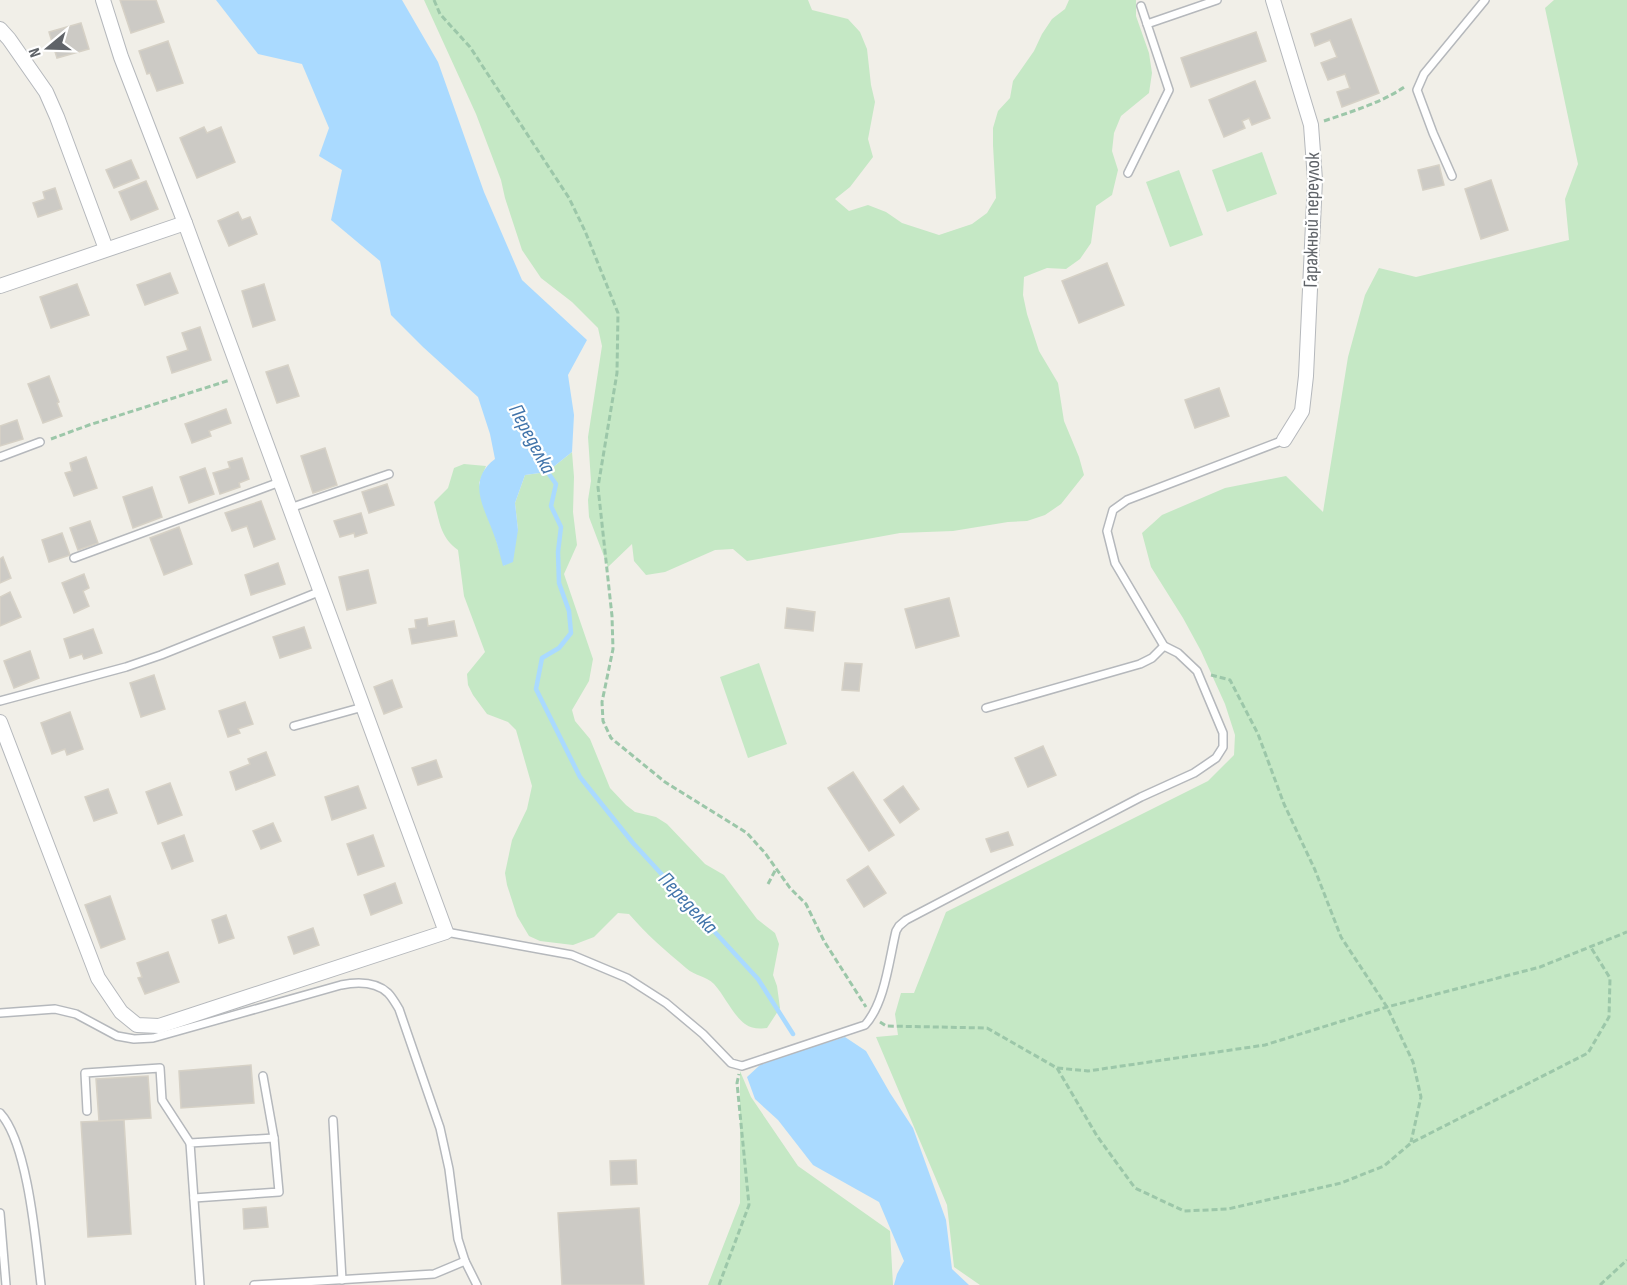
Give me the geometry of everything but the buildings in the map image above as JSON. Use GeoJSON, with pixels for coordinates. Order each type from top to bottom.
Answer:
{"type":"FeatureCollection","features":[{"type":"Feature","properties":{"kind":"street"},"geometry":{"type":"LineString","coordinates":[[0,722],[98,978],[121,1012],[137,1025],[159,1026],[446,932],[242,376],[121,57],[103,0]]}},
{"type":"Feature","properties":{"kind":"street","name":"Гаражный переулок"},"geometry":{"type":"LineString","coordinates":[[1273,0],[1311,125],[1315,180],[1306,376],[1302,411],[1284,440]]}},
{"type":"Feature","properties":{"kind":"street"},"geometry":{"type":"LineString","coordinates":[[0,30],[9,39],[46,92],[106,249]]}},
{"type":"Feature","properties":{"kind":"street"},"geometry":{"type":"LineString","coordinates":[[0,286],[185,223]]}},
{"type":"Feature","properties":{"kind":"lane"},"geometry":{"type":"LineString","coordinates":[[1147,24],[1217,0]]}},
{"type":"Feature","properties":{"kind":"lane"},"geometry":{"type":"LineString","coordinates":[[1452,176],[1417,90],[1424,74],[1485,0]]}},
{"type":"Feature","properties":{"kind":"lane"},"geometry":{"type":"LineString","coordinates":[[1128,173],[1170,90],[1141,6]]}},
{"type":"Feature","properties":{"kind":"lane"},"geometry":{"type":"LineString","coordinates":[[446,932],[572,955],[627,978],[685,1018],[731,1063],[742,1066],[865,1025],[872,1017],[882,993],[896,931],[906,920],[1141,797],[1194,773],[1216,759],[1223,747],[1223,733],[1197,671],[1178,653],[1164,646],[1115,563],[1107,531],[1113,510],[1127,500],[1284,440]]}},
{"type":"Feature","properties":{"kind":"lane"},"geometry":{"type":"LineString","coordinates":[[0,458],[40,442]]}},
{"type":"Feature","properties":{"kind":"lane"},"geometry":{"type":"LineString","coordinates":[[290,508],[389,474]]}},
{"type":"Feature","properties":{"kind":"lane"},"geometry":{"type":"LineString","coordinates":[[74,558],[280,482]]}},
{"type":"Feature","properties":{"kind":"lane"},"geometry":{"type":"LineString","coordinates":[[0,701],[126,667],[321,591]]}},
{"type":"Feature","properties":{"kind":"lane"},"geometry":{"type":"LineString","coordinates":[[986,708],[1140,663],[1152,658],[1164,646]]}},
{"type":"Feature","properties":{"kind":"lane"},"geometry":{"type":"LineString","coordinates":[[294,726],[363,706]]}},
{"type":"Feature","properties":{"kind":"lane"},"geometry":{"type":"LineString","coordinates":[[0,1014],[55,1009],[76,1014],[117,1036],[134,1039],[153,1038],[341,985],[359,982],[387,992],[399,1009],[440,1128],[449,1169],[458,1239],[465,1261],[477,1285]]}},
{"type":"Feature","properties":{"kind":"lane"},"geometry":{"type":"LineString","coordinates":[[87,1111],[85,1073],[160,1068],[162,1100],[190,1143],[200,1285]]}},
{"type":"Feature","properties":{"kind":"lane"},"geometry":{"type":"LineString","coordinates":[[194,1198],[279,1192],[274,1138],[262,1076]]}},
{"type":"Feature","properties":{"kind":"lane"},"geometry":{"type":"LineString","coordinates":[[0,1113],[6,1120],[18,1148],[33,1212],[41,1285]]}},
{"type":"Feature","properties":{"kind":"lane"},"geometry":{"type":"LineString","coordinates":[[333,1120],[342,1280]]}},
{"type":"Feature","properties":{"kind":"lane"},"geometry":{"type":"LineString","coordinates":[[190,1143],[274,1138]]}},
{"type":"Feature","properties":{"kind":"lane"},"geometry":{"type":"LineString","coordinates":[[0,1213],[6,1285]]}},
{"type":"Feature","properties":{"kind":"lane"},"geometry":{"type":"LineString","coordinates":[[254,1285],[434,1274],[465,1261]]}},
{"type":"Feature","properties":{"kind":"lane"},"geometry":{"type":"LineString","coordinates":[[393,1277],[397,1285]]}},
{"type":"Feature","properties":{"kind":"path"},"geometry":{"type":"LineString","coordinates":[[434,0],[440,15],[470,47],[569,198],[618,313],[617,373],[598,487],[612,616],[613,649],[602,702],[603,721],[611,738],[665,782],[747,833],[765,853],[790,888],[806,904],[824,941],[872,1017],[886,1026],[987,1028],[1057,1068],[1088,1071],[1265,1045],[1387,1007],[1540,967],[1627,932]]}},
{"type":"Feature","properties":{"kind":"path"},"geometry":{"type":"LineString","coordinates":[[1311,125],[1358,110],[1393,94],[1424,74]]}},
{"type":"Feature","properties":{"kind":"path"},"geometry":{"type":"LineString","coordinates":[[40,442],[242,376]]}},
{"type":"Feature","properties":{"kind":"path"},"geometry":{"type":"LineString","coordinates":[[1197,671],[1230,680],[1258,734],[1284,804],[1315,870],[1341,937],[1387,1007],[1413,1062],[1421,1097],[1411,1143]]}},
{"type":"Feature","properties":{"kind":"path"},"geometry":{"type":"LineString","coordinates":[[768,884],[776,869]]}},
{"type":"Feature","properties":{"kind":"path"},"geometry":{"type":"LineString","coordinates":[[1057,1068],[1096,1136],[1135,1188],[1184,1211],[1228,1209],[1341,1183],[1384,1166],[1411,1143],[1588,1053],[1609,1017],[1610,978],[1590,946]]}},
{"type":"Feature","properties":{"kind":"path"},"geometry":{"type":"LineString","coordinates":[[718,1285],[749,1205],[737,1083],[742,1066]]}},
{"type":"Feature","properties":{"kind":"path"},"geometry":{"type":"LineString","coordinates":[[1600,1285],[1627,1260]]}},
{"type":"Feature","properties":{"kind":"green space"},"geometry":{"type":"Polygon","coordinates":[[[424,0],[808,0],[812,10],[848,19],[860,32],[867,49],[875,102],[868,139],[873,157],[850,187],[835,199],[849,211],[868,205],[886,212],[902,223],[939,235],[972,224],[987,213],[996,198],[993,128],[998,111],[1010,98],[1013,81],[1034,51],[1052,19],[1065,9],[1069,0],[1136,0],[1136,16],[1149,53],[1152,73],[1149,93],[1121,116],[1114,133],[1112,151],[1118,170],[1112,195],[1096,206],[1091,243],[1080,259],[1066,269],[1047,268],[1024,277],[1023,295],[1027,314],[1039,351],[1058,383],[1064,421],[1084,475],[1061,504],[1045,515],[1027,521],[953,531],[900,533],[747,561],[733,549],[715,550],[665,572],[646,575],[634,561],[632,544],[608,567],[589,517],[588,500],[591,481],[588,437],[602,346],[598,328],[572,302],[541,278],[522,250],[501,180],[476,114],[424,0]]]}},
{"type":"Feature","properties":{"kind":"green space"},"geometry":{"type":"Polygon","coordinates":[[[1554,0],[1627,0],[1627,1285],[980,1285],[954,1267],[947,1205],[876,1037],[898,1035],[895,1014],[901,993],[914,993],[946,912],[1208,781],[1234,755],[1235,735],[1225,704],[1201,651],[1151,567],[1142,533],[1162,515],[1225,488],[1286,476],[1323,512],[1348,357],[1365,295],[1379,268],[1416,277],[1569,240],[1565,199],[1578,164],[1545,8],[1554,0]]]}},
{"type":"Feature","properties":{"kind":"green space"},"geometry":{"type":"Polygon","coordinates":[[[1262,152],[1277,194],[1227,212],[1212,170],[1262,152]]]}},
{"type":"Feature","properties":{"kind":"green space"},"geometry":{"type":"Polygon","coordinates":[[[1179,170],[1203,235],[1170,247],[1146,182],[1179,170]]]}},
{"type":"Feature","properties":{"kind":"green space"},"geometry":{"type":"Polygon","coordinates":[[[572,452],[573,512],[577,545],[564,574],[593,659],[589,681],[572,710],[575,721],[590,739],[610,788],[626,805],[635,812],[656,817],[667,824],[705,864],[724,875],[757,919],[775,933],[779,944],[773,975],[780,1008],[767,1028],[750,1027],[745,1024],[714,984],[686,968],[629,914],[618,913],[594,937],[573,945],[540,941],[529,936],[517,916],[505,873],[512,840],[527,809],[532,786],[516,730],[508,722],[487,714],[468,685],[467,674],[485,652],[464,596],[458,550],[444,534],[434,502],[448,488],[454,468],[464,464],[486,466],[479,483],[504,566],[518,530],[515,503],[525,475],[547,472],[572,452]]]}},
{"type":"Feature","properties":{"kind":"green space"},"geometry":{"type":"Polygon","coordinates":[[[759,663],[787,744],[748,758],[720,677],[759,663]]]}},
{"type":"Feature","properties":{"kind":"green space"},"geometry":{"type":"Polygon","coordinates":[[[740,1071],[751,1097],[798,1166],[890,1231],[893,1285],[708,1285],[740,1203],[740,1071]]]}},
{"type":"Feature","properties":{"kind":"water"},"geometry":{"type":"Polygon","coordinates":[[[216,0],[402,0],[438,62],[484,192],[522,280],[587,340],[568,375],[574,415],[572,452],[547,472],[525,475],[515,503],[518,530],[513,562],[503,566],[480,495],[481,476],[486,467],[495,459],[478,397],[391,315],[380,261],[331,220],[342,170],[319,156],[329,128],[302,64],[258,54],[216,0]]]}},
{"type":"Feature","properties":{"kind":"water"},"geometry":{"type":"Polygon","coordinates":[[[845,1037],[866,1051],[913,1128],[946,1220],[952,1269],[969,1285],[894,1285],[904,1261],[879,1202],[813,1165],[778,1120],[755,1099],[747,1077],[760,1065],[845,1037]]]}},
{"type":"Feature","properties":{"kind":"waterway","name":"Переделка"},"geometry":{"type":"LineString","coordinates":[[544,467],[556,484],[551,506],[561,527],[558,552],[559,583],[569,611],[571,633],[559,648],[542,658],[536,689],[580,777],[633,843],[758,979],[793,1034]]}}]}
